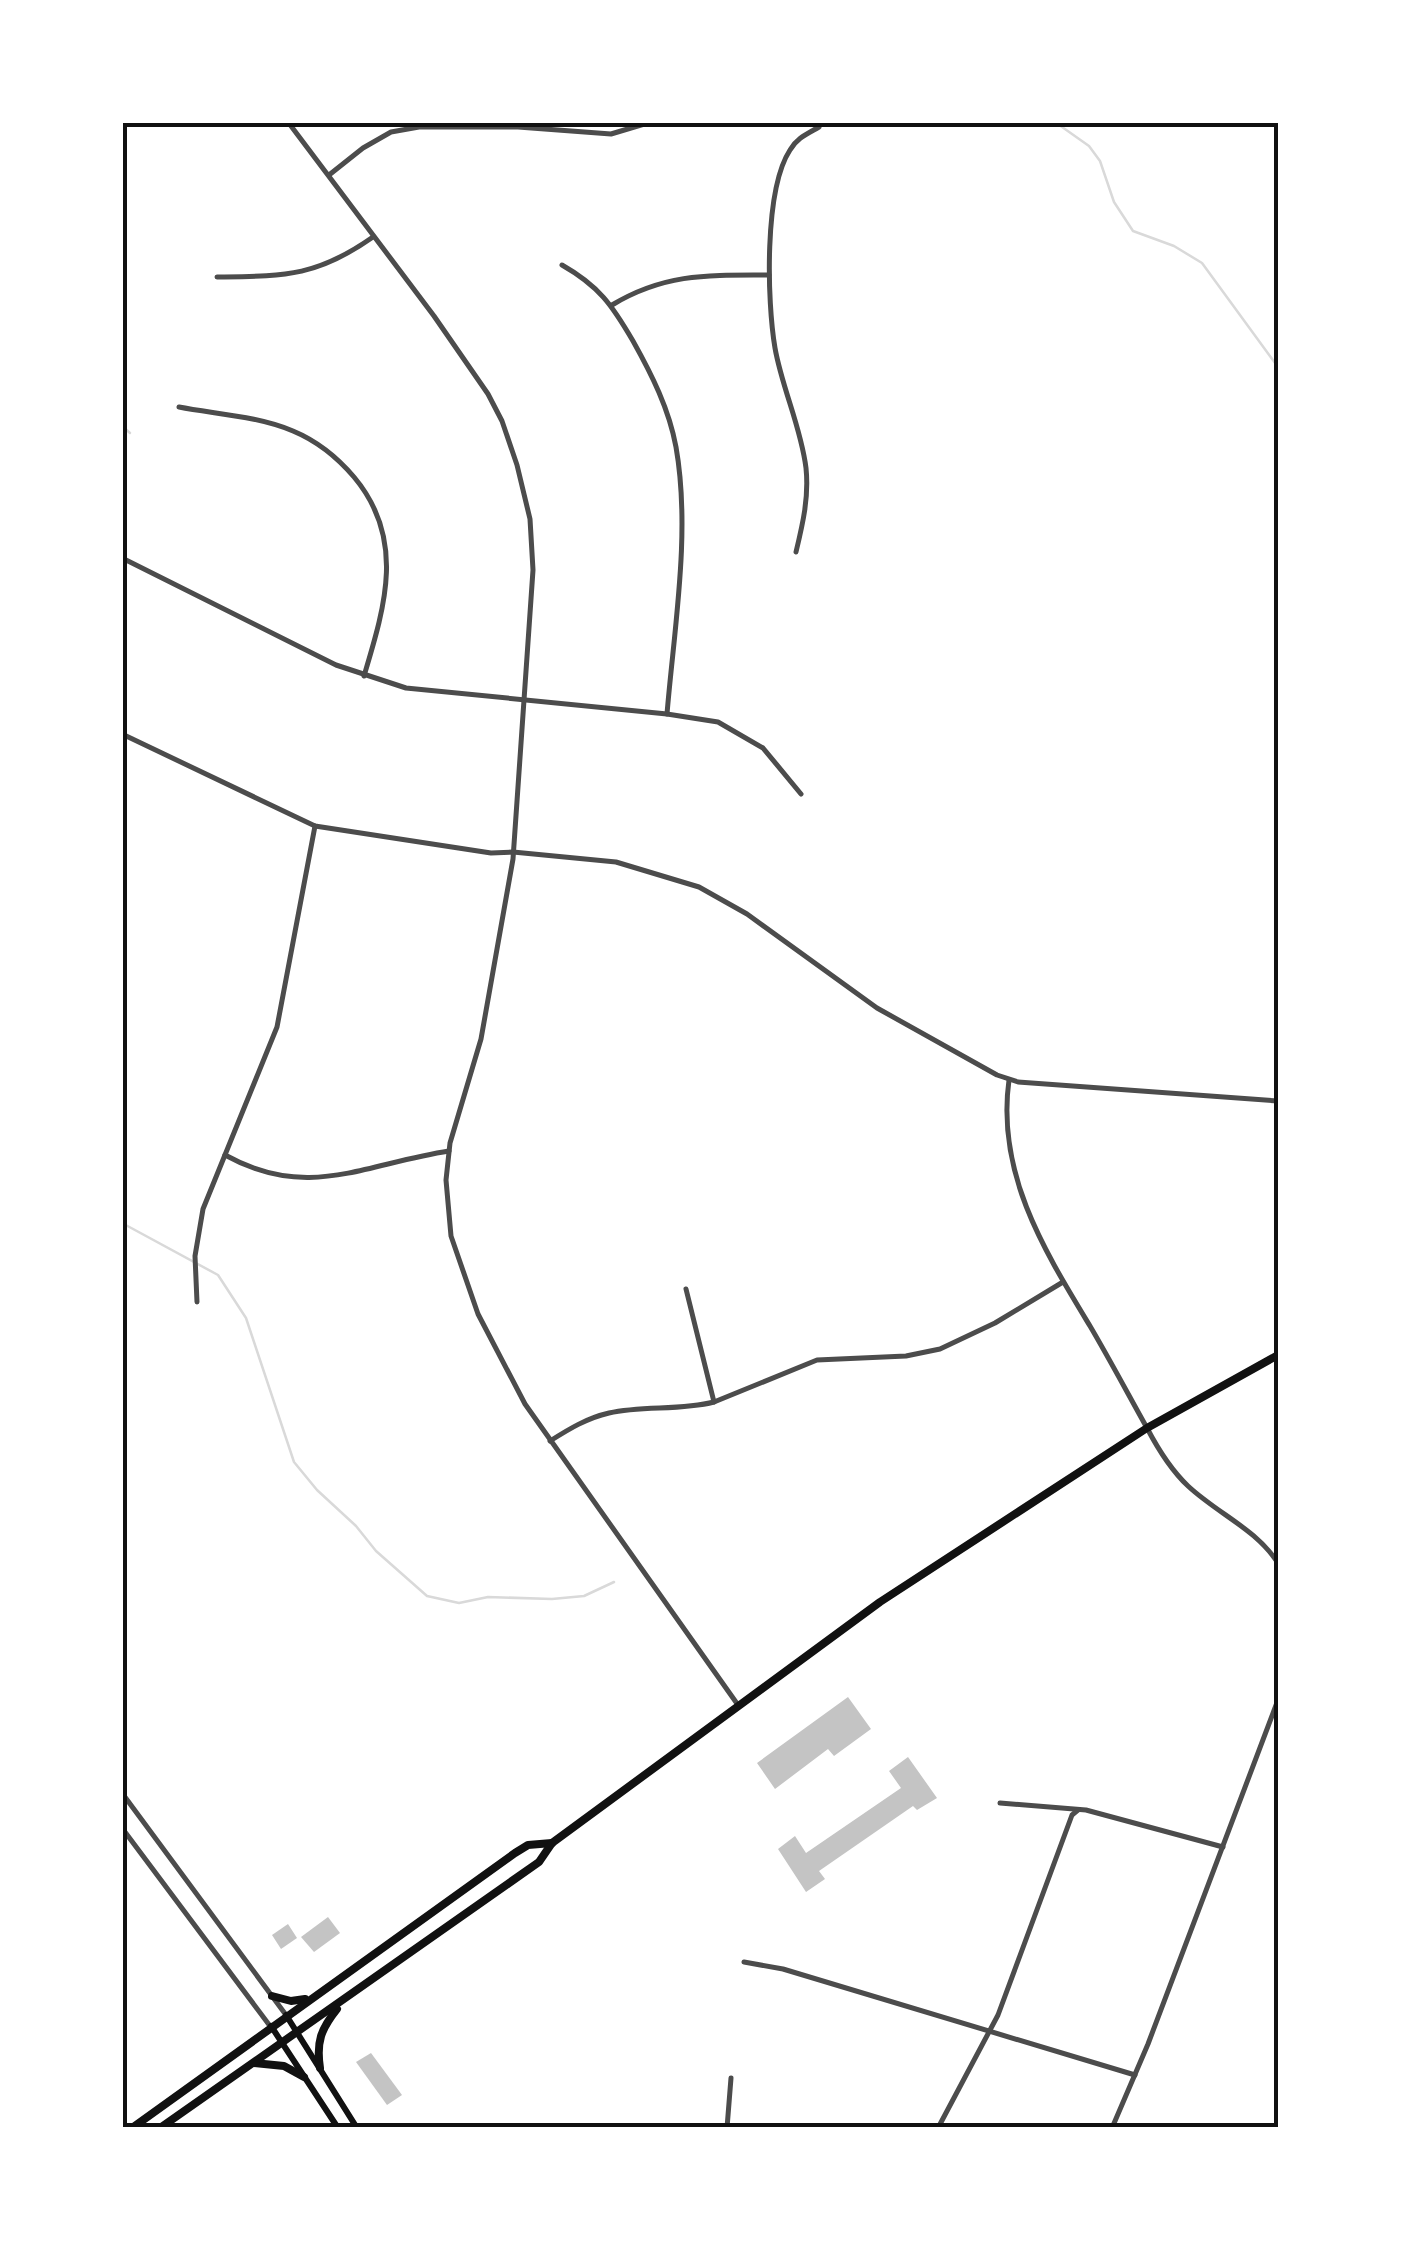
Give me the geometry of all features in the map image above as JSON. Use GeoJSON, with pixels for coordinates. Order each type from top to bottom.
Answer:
{"type":"FeatureCollection","features":[{"type":"Feature","properties":{"kind":"main road"},"geometry":{"type":"LineString","coordinates":[[150,2113],[156,2128],[343,2001],[539,1862],[552,1842],[880,1602],[1147,1428],[1278,1355]]}},
{"type":"Feature","properties":{"kind":"main road"},"geometry":{"type":"LineString","coordinates":[[132,2128],[528,1844],[552,1842]]}},
{"type":"Feature","properties":{"kind":"main road"},"geometry":{"type":"LineString","coordinates":[[272,1996],[292,2001],[310,1998]]}},
{"type":"Feature","properties":{"kind":"main road"},"geometry":{"type":"LineString","coordinates":[[320,2068],[320,2034],[343,2001]]}},
{"type":"Feature","properties":{"kind":"main road"},"geometry":{"type":"LineString","coordinates":[[286,2016],[357,2128]]}},
{"type":"Feature","properties":{"kind":"main road"},"geometry":{"type":"LineString","coordinates":[[271,2026],[338,2128]]}},
{"type":"Feature","properties":{"kind":"main road"},"geometry":{"type":"LineString","coordinates":[[250,2063],[284,2066],[304,2077]]}},
{"type":"Feature","properties":{"kind":"street"},"geometry":{"type":"LineString","coordinates":[[288,122],[488,394],[517,465],[530,519],[533,570],[513,852],[481,1039],[449,1150],[446,1210],[462,1272],[502,1365],[550,1442],[738,1705]]}},
{"type":"Feature","properties":{"kind":"street"},"geometry":{"type":"LineString","coordinates":[[578,133],[579,122]]}},
{"type":"Feature","properties":{"kind":"street"},"geometry":{"type":"LineString","coordinates":[[329,175],[391,132],[419,124],[610,134],[652,122]]}},
{"type":"Feature","properties":{"kind":"street"},"geometry":{"type":"LineString","coordinates":[[796,552],[807,506],[806,467],[775,346],[769,275],[775,187],[787,154],[798,139],[820,127]]}},
{"type":"Feature","properties":{"kind":"street"},"geometry":{"type":"LineString","coordinates":[[218,277],[289,276],[324,266],[373,237]]}},
{"type":"Feature","properties":{"kind":"street"},"geometry":{"type":"LineString","coordinates":[[562,265],[587,279],[612,305],[659,391],[676,445],[682,516],[667,714]]}},
{"type":"Feature","properties":{"kind":"street"},"geometry":{"type":"LineString","coordinates":[[612,305],[651,284],[675,279],[769,275]]}},
{"type":"Feature","properties":{"kind":"street"},"geometry":{"type":"LineString","coordinates":[[178,408],[290,429],[338,459],[363,488],[379,518],[388,565],[386,590],[364,676]]}},
{"type":"Feature","properties":{"kind":"street"},"geometry":{"type":"LineString","coordinates":[[122,558],[364,676],[406,688],[718,722],[764,748],[801,794]]}},
{"type":"Feature","properties":{"kind":"street"},"geometry":{"type":"LineString","coordinates":[[122,734],[315,826],[491,853],[616,862],[660,873],[747,914],[877,1008],[1010,1079],[1056,1087],[1278,1101]]}},
{"type":"Feature","properties":{"kind":"street"},"geometry":{"type":"LineString","coordinates":[[196,1302],[199,1224],[278,1027],[315,826]]}},
{"type":"Feature","properties":{"kind":"street"},"geometry":{"type":"LineString","coordinates":[[1010,1079],[1007,1127],[1020,1192],[1062,1282],[1156,1445],[1187,1485],[1257,1538],[1278,1563]]}},
{"type":"Feature","properties":{"kind":"street"},"geometry":{"type":"LineString","coordinates":[[224,1155],[262,1173],[306,1179],[358,1172],[449,1150]]}},
{"type":"Feature","properties":{"kind":"street"},"geometry":{"type":"LineString","coordinates":[[550,1442],[578,1424],[606,1414],[714,1402],[817,1360],[906,1356],[940,1349],[995,1324],[1062,1282]]}},
{"type":"Feature","properties":{"kind":"street"},"geometry":{"type":"LineString","coordinates":[[686,1290],[714,1402]]}},
{"type":"Feature","properties":{"kind":"street"},"geometry":{"type":"LineString","coordinates":[[1112,2128],[1278,1700]]}},
{"type":"Feature","properties":{"kind":"street"},"geometry":{"type":"LineString","coordinates":[[122,1793],[286,2016]]}},
{"type":"Feature","properties":{"kind":"street"},"geometry":{"type":"LineString","coordinates":[[1000,1803],[1078,1810],[1223,1846]]}},
{"type":"Feature","properties":{"kind":"street"},"geometry":{"type":"LineString","coordinates":[[938,2128],[989,2031],[1072,1815],[1078,1810]]}},
{"type":"Feature","properties":{"kind":"street"},"geometry":{"type":"LineString","coordinates":[[122,1828],[271,2026]]}},
{"type":"Feature","properties":{"kind":"street"},"geometry":{"type":"LineString","coordinates":[[744,1962],[783,1969],[1135,2074]]}},
{"type":"Feature","properties":{"kind":"street"},"geometry":{"type":"LineString","coordinates":[[727,2128],[731,2078]]}},
{"type":"Feature","properties":{"kind":"building"},"geometry":{"type":"Polygon","coordinates":[[[848,1697],[871,1729],[834,1756],[828,1749],[775,1789],[757,1763],[848,1697]]]}},
{"type":"Feature","properties":{"kind":"building"},"geometry":{"type":"Polygon","coordinates":[[[908,1757],[937,1798],[917,1810],[913,1806],[819,1871],[825,1879],[806,1892],[778,1849],[795,1836],[806,1853],[901,1788],[889,1771],[908,1757]]]}},
{"type":"Feature","properties":{"kind":"building"},"geometry":{"type":"Polygon","coordinates":[[[328,1917],[340,1933],[314,1952],[301,1937],[328,1917]]]}},
{"type":"Feature","properties":{"kind":"building"},"geometry":{"type":"Polygon","coordinates":[[[288,1924],[297,1938],[281,1949],[272,1935],[288,1924]]]}},
{"type":"Feature","properties":{"kind":"building"},"geometry":{"type":"Polygon","coordinates":[[[371,2053],[402,2095],[387,2105],[356,2062],[371,2053]]]}},
{"type":"Feature","properties":{"kind":"waterway"},"geometry":{"type":"LineString","coordinates":[[1055,122],[1089,146],[1100,161],[1114,202],[1133,231],[1174,246],[1202,263],[1278,367]]}},
{"type":"Feature","properties":{"kind":"waterway"},"geometry":{"type":"LineString","coordinates":[[122,426],[130,433]]}},
{"type":"Feature","properties":{"kind":"waterway"},"geometry":{"type":"LineString","coordinates":[[122,1223],[218,1275],[246,1318],[294,1462],[376,1551],[427,1596],[459,1603],[488,1597],[552,1599],[584,1596],[614,1582]]}}]}
